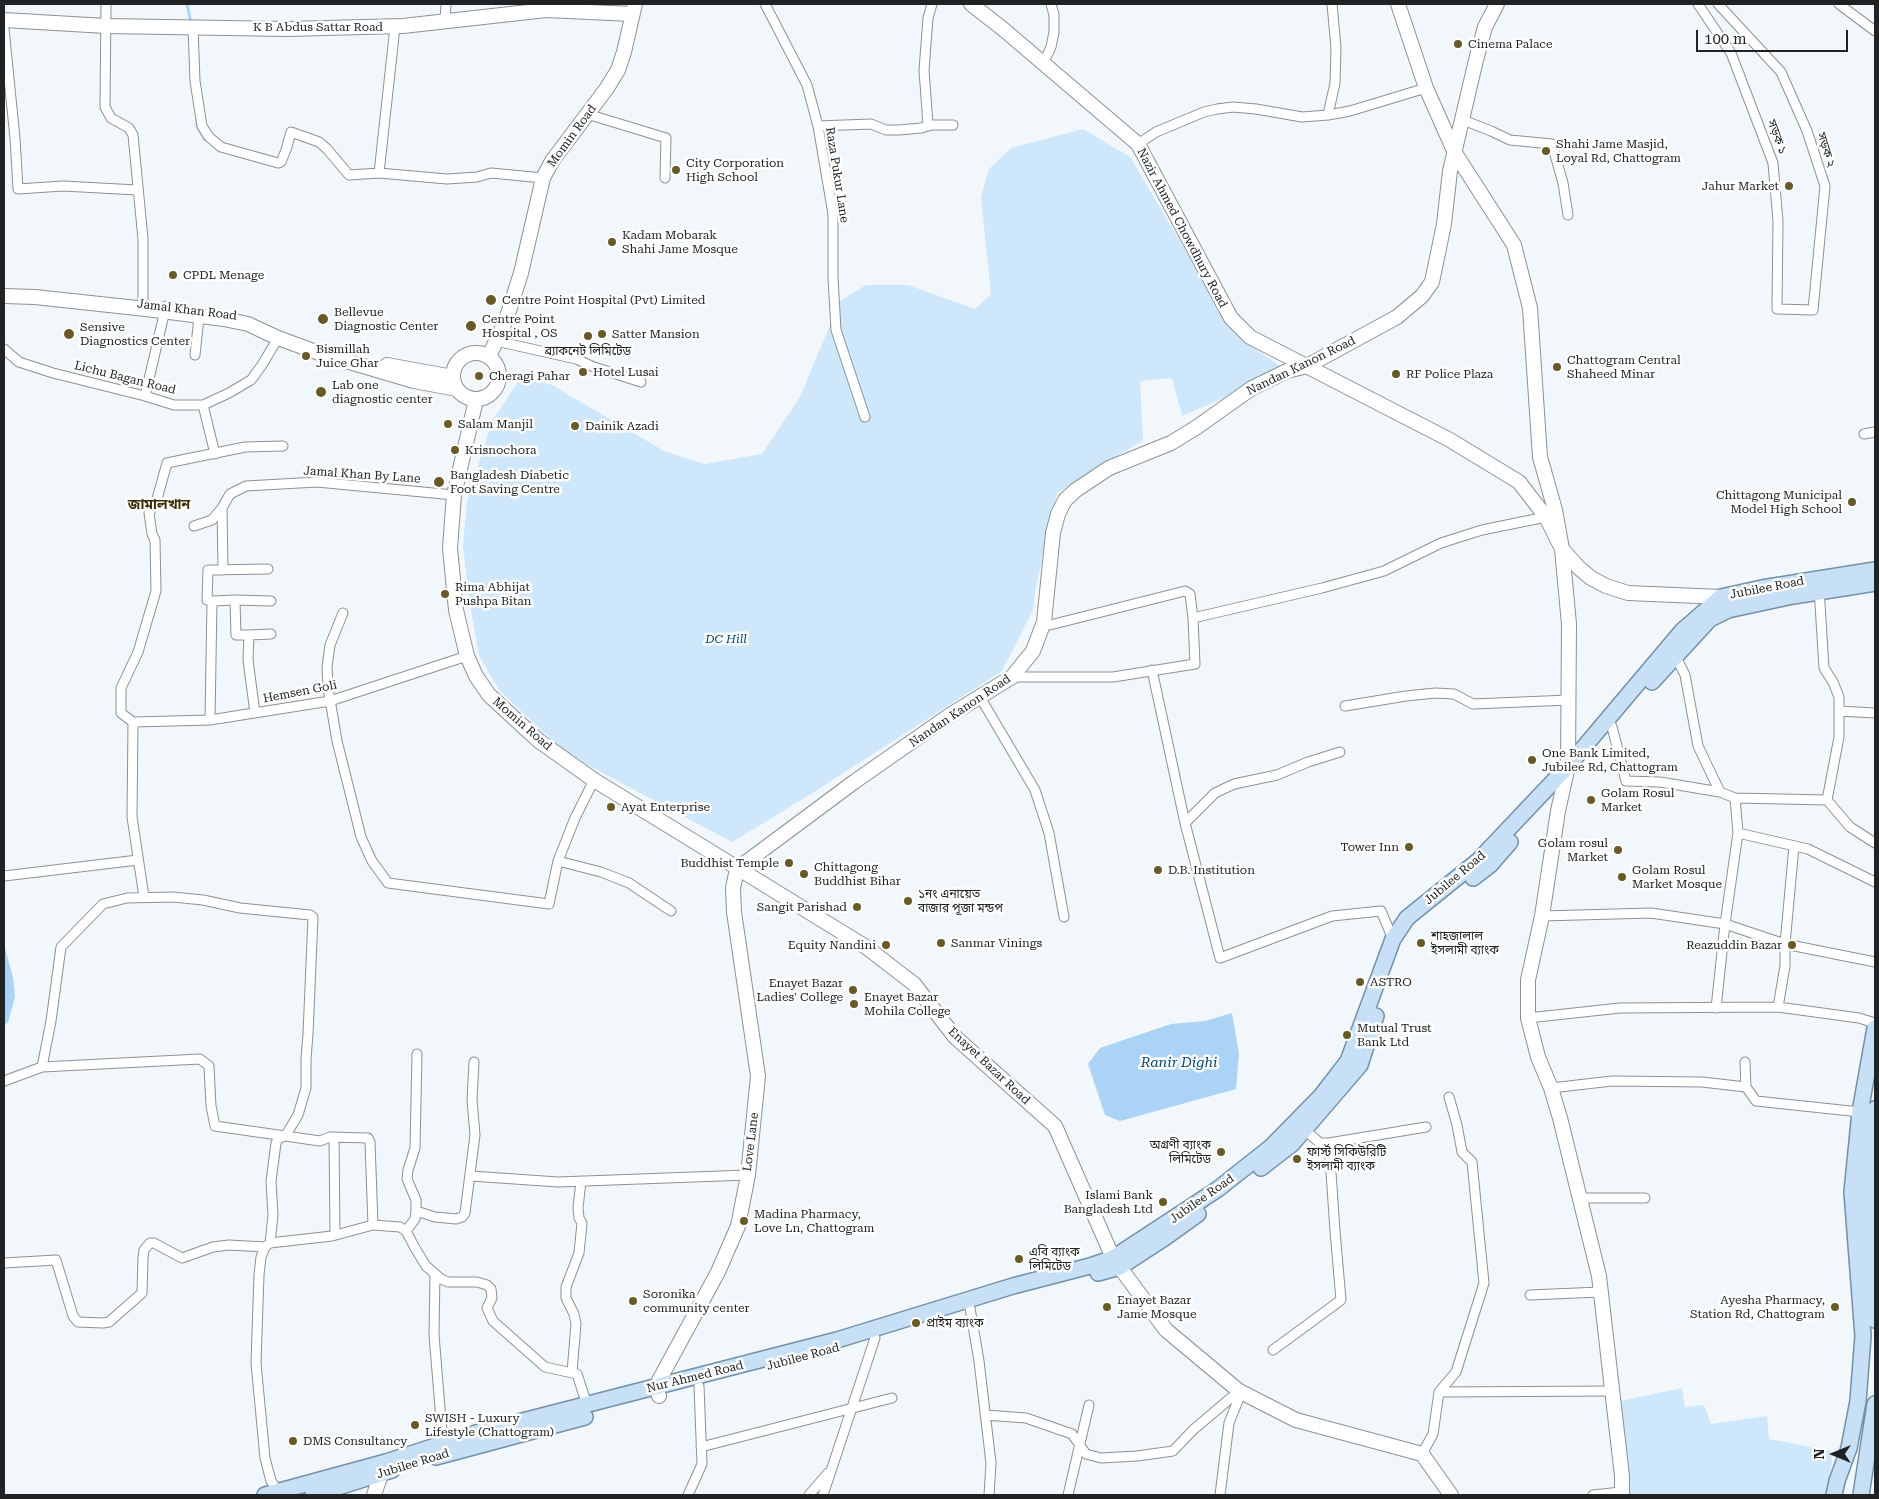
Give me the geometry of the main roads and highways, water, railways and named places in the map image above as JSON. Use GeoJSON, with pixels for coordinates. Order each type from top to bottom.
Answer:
{"type":"FeatureCollection","features":[{"type":"Feature","properties":{"kind":"main road","name":"Nazir Ahmed Chowdhury Road"},"geometry":{"type":"LineString","coordinates":[[971,4],[1138,144],[1231,318],[1250,337],[1450,440],[1519,482],[1546,517],[1562,549]]}},
{"type":"Feature","properties":{"kind":"main road"},"geometry":{"type":"LineString","coordinates":[[1395,6],[1426,88],[1455,153],[1514,245],[1530,308],[1540,457],[1555,510],[1562,549],[1569,624],[1569,700],[1566,773],[1542,916],[1528,980],[1528,1018],[1538,1057],[1551,1088],[1598,1276],[1622,1476],[1622,1494]]}},
{"type":"Feature","properties":{"kind":"main road","name":"Nandan Kanon Road"},"geometry":{"type":"LineString","coordinates":[[737,869],[854,782],[950,715],[1012,678],[1033,651],[1044,622],[1053,533],[1058,514],[1065,500],[1076,490],[1109,468],[1171,443],[1252,388],[1287,371],[1307,366],[1397,317],[1415,302],[1432,282],[1444,224],[1450,171],[1476,60],[1485,27],[1494,6]]}},
{"type":"Feature","properties":{"kind":"main road","name":"K B Abdus Sattar Road"},"geometry":{"type":"LineString","coordinates":[[4,20],[106,26],[287,29],[395,27],[546,10],[633,9]]}},
{"type":"Feature","properties":{"kind":"main road","name":"Momin Road"},"geometry":{"type":"LineString","coordinates":[[489,356],[506,320],[522,273],[543,178],[552,161],[607,88],[618,70],[624,52],[633,9]]}},
{"type":"Feature","properties":{"kind":"main road","name":"Jamal Khan Road"},"geometry":{"type":"LineString","coordinates":[[4,290],[246,317],[344,354],[455,383]]}},
{"type":"Feature","properties":{"kind":"main road"},"geometry":{"type":"LineString","coordinates":[[4,296],[165,309],[199,317],[224,319],[248,324],[278,338],[319,353],[414,381],[455,383]]}},
{"type":"Feature","properties":{"kind":"main road"},"geometry":{"type":"LineString","coordinates":[[477,352],[489,356],[497,365],[499,383],[492,393],[482,399],[468,398],[455,383],[456,364],[464,356],[477,352]]}},
{"type":"Feature","properties":{"kind":"main road","name":"Momin Road"},"geometry":{"type":"LineString","coordinates":[[476,400],[454,495],[450,548],[456,610],[467,656],[476,676],[489,695],[539,741],[594,780],[737,869]]}},
{"type":"Feature","properties":{"kind":"main road"},"geometry":{"type":"LineString","coordinates":[[1562,549],[1591,578],[1606,586],[1628,593],[1721,597]]}},
{"type":"Feature","properties":{"kind":"main road","name":"Jubilee Road"},"geometry":{"type":"LineString","coordinates":[[313,1495],[355,1483],[384,1467],[476,1444],[658,1391],[699,1386],[875,1338],[1119,1259],[1218,1189],[1300,1126],[1348,1061],[1393,940],[1407,918],[1479,860],[1566,773],[1672,651],[1682,631],[1721,597],[1762,588],[1819,585],[1875,570]]}},
{"type":"Feature","properties":{"kind":"main road"},"geometry":{"type":"LineString","coordinates":[[1672,651],[1710,619],[1728,610],[1819,585],[1875,583]]}},
{"type":"Feature","properties":{"kind":"main road"},"geometry":{"type":"LineString","coordinates":[[1300,1126],[1360,1064],[1396,957],[1409,930],[1490,865],[1566,773]]}},
{"type":"Feature","properties":{"kind":"main road","name":"Love Lane"},"geometry":{"type":"LineString","coordinates":[[658,1391],[718,1272],[738,1226],[748,1176],[758,1076],[734,912],[733,888],[737,869]]}},
{"type":"Feature","properties":{"kind":"main road","name":"Enayet Bazar Road"},"geometry":{"type":"LineString","coordinates":[[737,869],[866,947],[914,984],[955,1037],[1055,1126],[1119,1259],[1166,1330],[1240,1392],[1296,1420],[1422,1454],[1451,1495]]}},
{"type":"Feature","properties":{"kind":"main road"},"geometry":{"type":"LineString","coordinates":[[1834,1495],[1849,1448],[1858,1401],[1863,1336],[1852,1192],[1860,1112],[1875,1028]]}},
{"type":"Feature","properties":{"kind":"main road"},"geometry":{"type":"LineString","coordinates":[[1875,1109],[1867,1193],[1875,1294],[1875,1320]]}},
{"type":"Feature","properties":{"kind":"main road","name":"Nur Ahmed Road"},"geometry":{"type":"LineString","coordinates":[[271,1493],[384,1467],[476,1433],[587,1405],[658,1391],[838,1340],[1013,1286],[1119,1259]]}},
{"type":"Feature","properties":{"kind":"main road"},"geometry":{"type":"LineString","coordinates":[[1861,1495],[1875,1403]]}},
{"type":"Feature","properties":{"kind":"main road"},"geometry":{"type":"LineString","coordinates":[[374,1495],[384,1467]]}},
{"type":"Feature","properties":{"kind":"main road"},"geometry":{"type":"LineString","coordinates":[[1840,1495],[1842,1469]]}},
{"type":"Feature","properties":{"kind":"main road"},"geometry":{"type":"LineString","coordinates":[[1857,1495],[1865,1478]]}},
{"type":"Feature","properties":{"kind":"water"},"geometry":{"type":"Polygon","coordinates":[[[4,945],[13,977],[15,997],[8,1022],[4,1026],[4,945]]]}},
{"type":"Feature","properties":{"kind":"water","name":"Ranir Dighi"},"geometry":{"type":"Polygon","coordinates":[[[1232,1013],[1239,1054],[1236,1089],[1120,1121],[1105,1115],[1088,1064],[1100,1048],[1171,1024],[1205,1021],[1232,1013]]]}},
{"type":"Feature","properties":{"kind":"waterway"},"geometry":{"type":"LineString","coordinates":[[187,4],[191,23]]}},
{"type":"Feature","properties":{"kind":"waterway"},"geometry":{"type":"LineString","coordinates":[[197,119],[197,126],[205,140]]}},
{"type":"Feature","properties":{"kind":"place","name":"Cinema Palace"},"geometry":{"type":"Point","coordinates":[1458,44]}},
{"type":"Feature","properties":{"kind":"place","name":"Shahi Jame Masjid, Loyal Rd, Chattogram"},"geometry":{"type":"Point","coordinates":[1546,151]}},
{"type":"Feature","properties":{"kind":"place","name":"City Corporation High School"},"geometry":{"type":"Point","coordinates":[676,170]}},
{"type":"Feature","properties":{"kind":"place","name":"Jahur Market"},"geometry":{"type":"Point","coordinates":[1789,186]}},
{"type":"Feature","properties":{"kind":"place","name":"Kadam Mobarak Shahi Jame Mosque"},"geometry":{"type":"Point","coordinates":[612,242]}},
{"type":"Feature","properties":{"kind":"place","name":"CPDL Menage"},"geometry":{"type":"Point","coordinates":[173,275]}},
{"type":"Feature","properties":{"kind":"place","name":"Centre Point Hospital (Pvt) Limited"},"geometry":{"type":"Point","coordinates":[491,300]}},
{"type":"Feature","properties":{"kind":"place","name":"Bellevue Diagnostic Center"},"geometry":{"type":"Point","coordinates":[323,319]}},
{"type":"Feature","properties":{"kind":"place","name":"Centre Point Hospital , OS"},"geometry":{"type":"Point","coordinates":[471,326]}},
{"type":"Feature","properties":{"kind":"place","name":"Sensive Diagnostics Center"},"geometry":{"type":"Point","coordinates":[69,334]}},
{"type":"Feature","properties":{"kind":"place","name":"Satter Mansion"},"geometry":{"type":"Point","coordinates":[602,334]}},
{"type":"Feature","properties":{"kind":"place","name":"ব্র্যাকনেট লিমিটেড"},"geometry":{"type":"Point","coordinates":[588,336]}},
{"type":"Feature","properties":{"kind":"place","name":"Bismillah Juice Ghar"},"geometry":{"type":"Point","coordinates":[306,356]}},
{"type":"Feature","properties":{"kind":"place","name":"Chattogram Central Shaheed Minar"},"geometry":{"type":"Point","coordinates":[1557,367]}},
{"type":"Feature","properties":{"kind":"place","name":"Hotel Lusai"},"geometry":{"type":"Point","coordinates":[583,372]}},
{"type":"Feature","properties":{"kind":"place","name":"RF Police Plaza"},"geometry":{"type":"Point","coordinates":[1396,374]}},
{"type":"Feature","properties":{"kind":"place","name":"Cheragi Pahar"},"geometry":{"type":"Point","coordinates":[479,376]}},
{"type":"Feature","properties":{"kind":"place","name":"Lab one diagnostic center"},"geometry":{"type":"Point","coordinates":[321,392]}},
{"type":"Feature","properties":{"kind":"place","name":"Salam Manjil"},"geometry":{"type":"Point","coordinates":[448,424]}},
{"type":"Feature","properties":{"kind":"place","name":"Dainik Azadi"},"geometry":{"type":"Point","coordinates":[575,426]}},
{"type":"Feature","properties":{"kind":"place","name":"Krisnochora"},"geometry":{"type":"Point","coordinates":[455,450]}},
{"type":"Feature","properties":{"kind":"place","name":"Bangladesh Diabetic Foot Saving Centre"},"geometry":{"type":"Point","coordinates":[439,482]}},
{"type":"Feature","properties":{"kind":"place","name":"Chittagong Municipal Model High School"},"geometry":{"type":"Point","coordinates":[1852,502]}},
{"type":"Feature","properties":{"kind":"place","name":"Rima Abhijat Pushpa Bitan"},"geometry":{"type":"Point","coordinates":[445,594]}},
{"type":"Feature","properties":{"kind":"place","name":"One Bank Limited, Jubilee Rd, Chattogram"},"geometry":{"type":"Point","coordinates":[1532,760]}},
{"type":"Feature","properties":{"kind":"place","name":"Golam Rosul Market"},"geometry":{"type":"Point","coordinates":[1591,800]}},
{"type":"Feature","properties":{"kind":"place","name":"Ayat Enterprise"},"geometry":{"type":"Point","coordinates":[611,807]}},
{"type":"Feature","properties":{"kind":"place","name":"Tower Inn"},"geometry":{"type":"Point","coordinates":[1409,847]}},
{"type":"Feature","properties":{"kind":"place","name":"Golam rosul Market"},"geometry":{"type":"Point","coordinates":[1618,850]}},
{"type":"Feature","properties":{"kind":"place","name":"Buddhist Temple"},"geometry":{"type":"Point","coordinates":[789,863]}},
{"type":"Feature","properties":{"kind":"place","name":"D.B. Institution"},"geometry":{"type":"Point","coordinates":[1158,870]}},
{"type":"Feature","properties":{"kind":"place","name":"Chittagong Buddhist Bihar"},"geometry":{"type":"Point","coordinates":[804,874]}},
{"type":"Feature","properties":{"kind":"place","name":"Golam Rosul Market Mosque"},"geometry":{"type":"Point","coordinates":[1622,877]}},
{"type":"Feature","properties":{"kind":"place","name":"১নং এনায়েত বাজার পূজা মন্ডপ"},"geometry":{"type":"Point","coordinates":[908,901]}},
{"type":"Feature","properties":{"kind":"place","name":"Sangit Parishad"},"geometry":{"type":"Point","coordinates":[857,907]}},
{"type":"Feature","properties":{"kind":"place","name":"Sanmar Vinings"},"geometry":{"type":"Point","coordinates":[941,943]}},
{"type":"Feature","properties":{"kind":"place","name":"শাহজালাল ইসলামী ব্যাংক"},"geometry":{"type":"Point","coordinates":[1421,943]}},
{"type":"Feature","properties":{"kind":"place","name":"Equity Nandini"},"geometry":{"type":"Point","coordinates":[886,945]}},
{"type":"Feature","properties":{"kind":"place","name":"Reazuddin Bazar"},"geometry":{"type":"Point","coordinates":[1792,945]}},
{"type":"Feature","properties":{"kind":"place","name":"ASTRO"},"geometry":{"type":"Point","coordinates":[1360,982]}},
{"type":"Feature","properties":{"kind":"place","name":"Enayet Bazar Ladies' College"},"geometry":{"type":"Point","coordinates":[853,990]}},
{"type":"Feature","properties":{"kind":"place","name":"Enayet Bazar Mohila College"},"geometry":{"type":"Point","coordinates":[854,1004]}},
{"type":"Feature","properties":{"kind":"place","name":"Mutual Trust Bank Ltd"},"geometry":{"type":"Point","coordinates":[1347,1035]}},
{"type":"Feature","properties":{"kind":"place","name":"অগ্রণী ব্যাংক লিমিটেড"},"geometry":{"type":"Point","coordinates":[1221,1152]}},
{"type":"Feature","properties":{"kind":"place","name":"ফার্স্ট সিকিউরিটি ইসলামী ব্যাংক"},"geometry":{"type":"Point","coordinates":[1297,1159]}},
{"type":"Feature","properties":{"kind":"place","name":"Islami Bank Bangladesh Ltd"},"geometry":{"type":"Point","coordinates":[1163,1202]}},
{"type":"Feature","properties":{"kind":"place","name":"Madina Pharmacy, Love Ln, Chattogram"},"geometry":{"type":"Point","coordinates":[744,1221]}},
{"type":"Feature","properties":{"kind":"place","name":"এবি ব্যাংক লিমিটেড"},"geometry":{"type":"Point","coordinates":[1019,1259]}},
{"type":"Feature","properties":{"kind":"place","name":"Soronika community center"},"geometry":{"type":"Point","coordinates":[633,1301]}},
{"type":"Feature","properties":{"kind":"place","name":"Enayet Bazar Jame Mosque"},"geometry":{"type":"Point","coordinates":[1107,1307]}},
{"type":"Feature","properties":{"kind":"place","name":"Ayesha Pharmacy, Station Rd, Chattogram"},"geometry":{"type":"Point","coordinates":[1835,1307]}},
{"type":"Feature","properties":{"kind":"place","name":"প্রাইম ব্যাংক"},"geometry":{"type":"Point","coordinates":[916,1323]}},
{"type":"Feature","properties":{"kind":"place","name":"SWISH - Luxury Lifestyle (Chattogram)"},"geometry":{"type":"Point","coordinates":[415,1425]}},
{"type":"Feature","properties":{"kind":"place","name":"DMS Consultancy"},"geometry":{"type":"Point","coordinates":[293,1441]}},
{"type":"Feature","properties":{"kind":"district","name":"জামালখান"},"geometry":{"type":"Point","coordinates":[159,505]}},
{"type":"Feature","properties":{"kind":"park label","name":"DC Hill"},"geometry":{"type":"Point","coordinates":[726,639]}}]}
